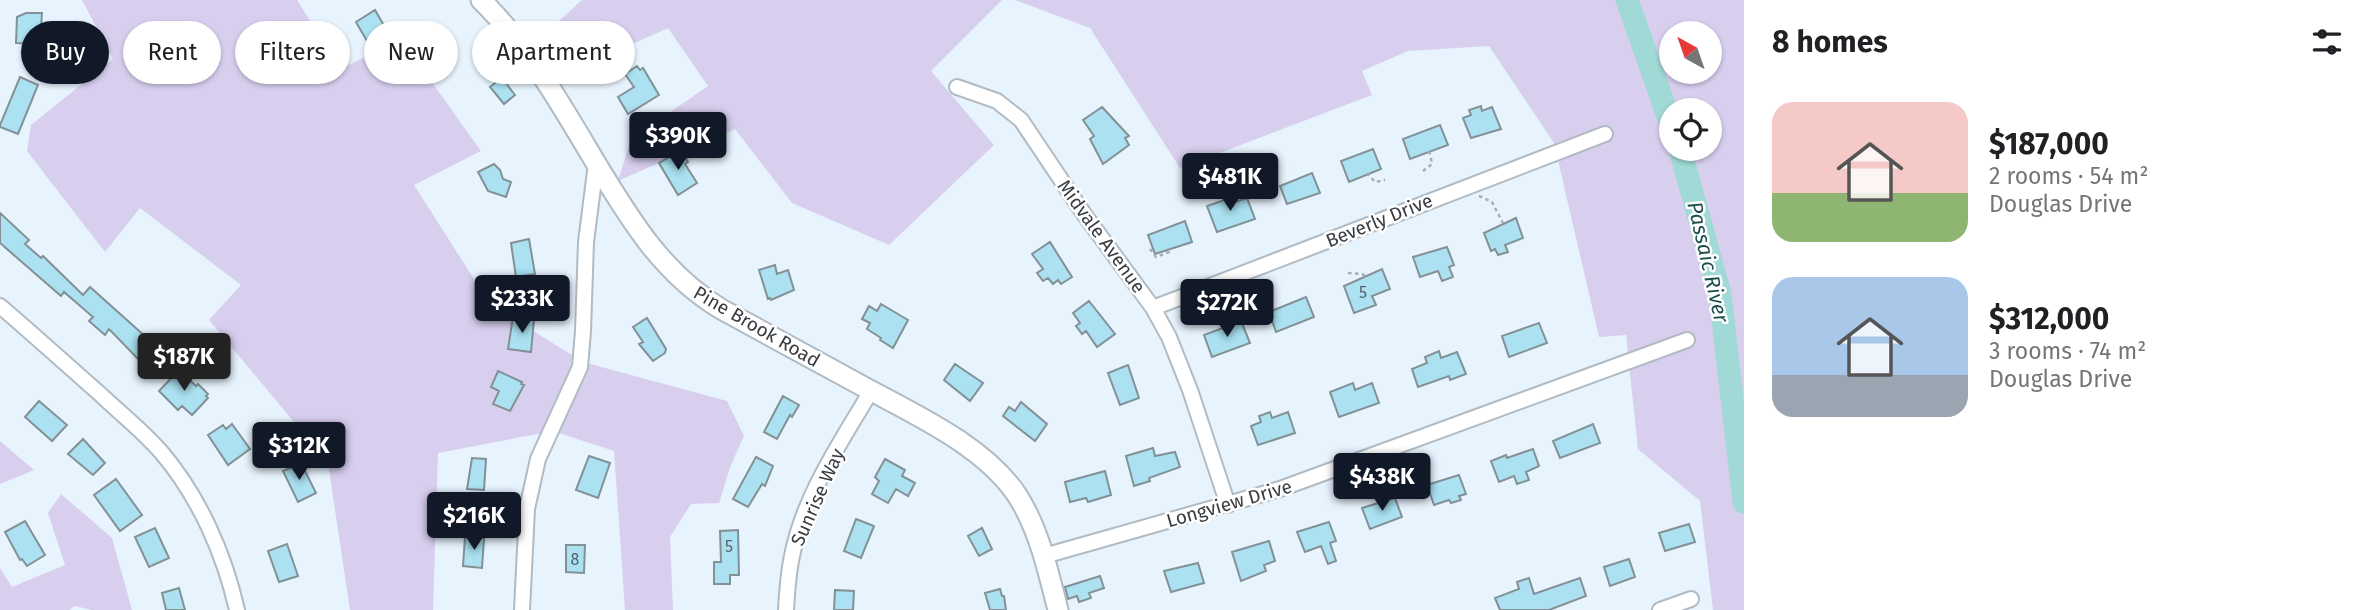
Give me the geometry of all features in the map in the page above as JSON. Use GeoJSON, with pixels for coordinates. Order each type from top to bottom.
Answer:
{"type":"FeatureCollection","features":[{"type":"Feature","properties":{"kind":"street","name":"Pine Brook Road"},"geometry":{"type":"LineString","coordinates":[[481,0],[515,39],[541,75],[632,222],[653,250],[689,287],[721,309],[956,439],[996,471],[1018,497],[1044,556],[1058,610]]}},
{"type":"Feature","properties":{"kind":"street","name":"Midvale Avenue"},"geometry":{"type":"LineString","coordinates":[[957,87],[997,101],[1021,120],[1084,214],[1153,308],[1169,337],[1190,390],[1228,505]]}},
{"type":"Feature","properties":{"kind":"street","name":"Beverly Drive"},"geometry":{"type":"LineString","coordinates":[[1153,308],[1605,134]]}},
{"type":"Feature","properties":{"kind":"street"},"geometry":{"type":"LineString","coordinates":[[522,610],[527,509],[535,471],[544,443],[580,367],[586,242],[596,164]]}},
{"type":"Feature","properties":{"kind":"street"},"geometry":{"type":"LineString","coordinates":[[0,306],[141,430],[163,454],[199,508],[214,539],[227,571],[237,610]]}},
{"type":"Feature","properties":{"kind":"street","name":"Longview Drive"},"geometry":{"type":"LineString","coordinates":[[1044,556],[1280,489],[1687,340]]}},
{"type":"Feature","properties":{"kind":"street","name":"Sunrise Way"},"geometry":{"type":"LineString","coordinates":[[786,610],[792,555],[799,530],[814,493],[871,391]]}},
{"type":"Feature","properties":{"kind":"street"},"geometry":{"type":"LineString","coordinates":[[1660,610],[1690,599]]}},
{"type":"Feature","properties":{"kind":"path"},"geometry":{"type":"LineString","coordinates":[[1423,170],[1432,164],[1429,149]]}},
{"type":"Feature","properties":{"kind":"path"},"geometry":{"type":"LineString","coordinates":[[1367,173],[1373,182],[1385,180]]}},
{"type":"Feature","properties":{"kind":"path"},"geometry":{"type":"LineString","coordinates":[[1472,197],[1479,196],[1492,202],[1503,223]]}},
{"type":"Feature","properties":{"kind":"path"},"geometry":{"type":"LineString","coordinates":[[1150,249],[1156,257],[1169,251],[1169,248]]}},
{"type":"Feature","properties":{"kind":"path"},"geometry":{"type":"LineString","coordinates":[[1348,273],[1367,277]]}},
{"type":"Feature","properties":{"kind":"shaded area"},"geometry":{"type":"Polygon","coordinates":[[[82,0],[297,0],[310,21],[235,21],[235,84],[350,84],[350,64],[364,58],[364,84],[433,84],[481,151],[414,185],[490,304],[583,362],[727,401],[744,436],[730,467],[719,503],[691,504],[670,537],[673,610],[625,610],[614,451],[553,431],[438,453],[433,610],[350,610],[328,463],[209,320],[241,285],[140,208],[105,252],[27,151],[31,125],[82,84],[109,84],[109,62],[113,59],[109,51],[109,21],[93,21],[82,0]]]}},
{"type":"Feature","properties":{"kind":"shaded area"},"geometry":{"type":"Polygon","coordinates":[[[582,0],[1002,0],[931,71],[994,145],[889,245],[792,203],[735,129],[618,181],[631,139],[708,86],[668,28],[635,43],[635,21],[559,21],[582,0]]]}},
{"type":"Feature","properties":{"kind":"shaded area"},"geometry":{"type":"Polygon","coordinates":[[[1015,0],[1744,0],[1744,610],[1713,610],[1700,501],[1638,449],[1626,335],[1599,337],[1554,143],[1489,46],[1408,51],[1362,71],[1372,95],[1180,168],[1090,28],[1015,0]]]}},
{"type":"Feature","properties":{"kind":"shaded area"},"geometry":{"type":"Polygon","coordinates":[[[0,441],[34,470],[0,484],[0,441]]]}},
{"type":"Feature","properties":{"kind":"shaded area"},"geometry":{"type":"Polygon","coordinates":[[[61,494],[112,538],[132,610],[92,610],[75,606],[69,610],[0,610],[0,568],[12,587],[65,565],[48,513],[61,494]]]}},
{"type":"Feature","properties":{"kind":"building"},"geometry":{"type":"Polygon","coordinates":[[[375,10],[381,21],[364,21],[364,36],[356,22],[375,10]]]}},
{"type":"Feature","properties":{"kind":"building"},"geometry":{"type":"Polygon","coordinates":[[[26,13],[42,13],[41,21],[21,21],[21,43],[16,43],[17,17],[26,13]]]}},
{"type":"Feature","properties":{"kind":"building"},"geometry":{"type":"Polygon","coordinates":[[[637,66],[640,70],[643,68],[659,95],[628,114],[618,97],[634,87],[632,84],[635,84],[637,66]]]}},
{"type":"Feature","properties":{"kind":"building"},"geometry":{"type":"Polygon","coordinates":[[[20,77],[21,84],[38,85],[18,134],[0,125],[20,77]]]}},
{"type":"Feature","properties":{"kind":"building"},"geometry":{"type":"Polygon","coordinates":[[[494,84],[507,84],[515,95],[504,104],[490,87],[494,84]]]}},
{"type":"Feature","properties":{"kind":"building"},"geometry":{"type":"Polygon","coordinates":[[[1481,106],[1482,111],[1492,107],[1501,129],[1471,138],[1463,118],[1471,115],[1469,110],[1481,106]]]}},
{"type":"Feature","properties":{"kind":"building"},"geometry":{"type":"Polygon","coordinates":[[[1102,107],[1129,136],[1125,138],[1129,145],[1103,164],[1090,139],[1094,136],[1083,120],[1102,107]]]}},
{"type":"Feature","properties":{"kind":"building"},"geometry":{"type":"Polygon","coordinates":[[[1440,125],[1448,145],[1410,159],[1403,139],[1440,125]]]}},
{"type":"Feature","properties":{"kind":"building"},"geometry":{"type":"Polygon","coordinates":[[[1373,149],[1381,169],[1349,182],[1341,161],[1373,149]]]}},
{"type":"Feature","properties":{"kind":"building"},"geometry":{"type":"Polygon","coordinates":[[[681,150],[688,162],[685,164],[697,183],[678,195],[659,163],[681,150]]]}},
{"type":"Feature","properties":{"kind":"building"},"geometry":{"type":"Polygon","coordinates":[[[494,164],[503,179],[511,182],[506,197],[488,191],[478,172],[494,164]]]}},
{"type":"Feature","properties":{"kind":"building"},"geometry":{"type":"Polygon","coordinates":[[[1312,173],[1320,193],[1287,204],[1280,186],[1312,173]]]}},
{"type":"Feature","properties":{"kind":"building"},"geometry":{"type":"Polygon","coordinates":[[[1233,197],[1235,202],[1247,198],[1255,219],[1217,232],[1207,206],[1233,197]]]}},
{"type":"Feature","properties":{"kind":"building"},"geometry":{"type":"Polygon","coordinates":[[[0,213],[29,240],[25,244],[41,258],[43,256],[83,295],[90,287],[147,338],[145,339],[158,350],[144,365],[109,329],[105,335],[89,321],[93,317],[64,292],[61,296],[0,243],[0,213]]]}},
{"type":"Feature","properties":{"kind":"building"},"geometry":{"type":"Polygon","coordinates":[[[1516,218],[1523,238],[1505,245],[1508,252],[1498,255],[1495,249],[1491,251],[1484,233],[1516,218]]]}},
{"type":"Feature","properties":{"kind":"building"},"geometry":{"type":"Polygon","coordinates":[[[1185,221],[1192,242],[1155,254],[1148,235],[1185,221]]]}},
{"type":"Feature","properties":{"kind":"building"},"geometry":{"type":"Polygon","coordinates":[[[529,239],[535,274],[516,277],[511,243],[529,239]]]}},
{"type":"Feature","properties":{"kind":"building"},"geometry":{"type":"Polygon","coordinates":[[[1050,242],[1072,277],[1061,284],[1058,280],[1053,284],[1048,278],[1043,281],[1037,273],[1043,269],[1032,254],[1050,242]]]}},
{"type":"Feature","properties":{"kind":"building"},"geometry":{"type":"Polygon","coordinates":[[[1447,247],[1454,265],[1449,267],[1453,277],[1442,281],[1438,271],[1420,277],[1413,257],[1447,247]]]}},
{"type":"Feature","properties":{"kind":"building"},"geometry":{"type":"Polygon","coordinates":[[[775,265],[777,274],[788,270],[794,290],[771,300],[768,299],[759,270],[775,265]]]}},
{"type":"Feature","properties":{"kind":"building"},"geometry":{"type":"Polygon","coordinates":[[[1382,269],[1390,289],[1372,296],[1376,305],[1354,313],[1344,286],[1382,269]]]}},
{"type":"Feature","properties":{"kind":"building"},"geometry":{"type":"Polygon","coordinates":[[[1306,297],[1314,317],[1276,332],[1269,312],[1306,297]]]}},
{"type":"Feature","properties":{"kind":"building"},"geometry":{"type":"Polygon","coordinates":[[[1089,301],[1115,334],[1097,347],[1086,331],[1082,334],[1076,326],[1080,323],[1073,313],[1089,301]]]}},
{"type":"Feature","properties":{"kind":"building"},"geometry":{"type":"Polygon","coordinates":[[[881,304],[908,320],[893,348],[867,329],[870,323],[862,319],[869,306],[877,311],[881,304]]]}},
{"type":"Feature","properties":{"kind":"building"},"geometry":{"type":"Polygon","coordinates":[[[513,317],[534,319],[531,352],[508,349],[513,317]]]}},
{"type":"Feature","properties":{"kind":"building"},"geometry":{"type":"Polygon","coordinates":[[[647,318],[666,349],[665,353],[653,361],[639,344],[643,342],[633,327],[647,318]]]}},
{"type":"Feature","properties":{"kind":"building"},"geometry":{"type":"Polygon","coordinates":[[[1241,321],[1250,343],[1212,357],[1204,335],[1241,321]]]}},
{"type":"Feature","properties":{"kind":"building"},"geometry":{"type":"Polygon","coordinates":[[[1539,323],[1547,343],[1509,357],[1502,336],[1539,323]]]}},
{"type":"Feature","properties":{"kind":"building"},"geometry":{"type":"Polygon","coordinates":[[[1439,351],[1441,358],[1457,352],[1466,374],[1450,380],[1449,376],[1418,387],[1412,369],[1427,363],[1425,357],[1439,351]]]}},
{"type":"Feature","properties":{"kind":"building"},"geometry":{"type":"Polygon","coordinates":[[[955,364],[983,383],[970,401],[944,380],[955,364]]]}},
{"type":"Feature","properties":{"kind":"building"},"geometry":{"type":"Polygon","coordinates":[[[1128,365],[1139,398],[1120,405],[1108,373],[1128,365]]]}},
{"type":"Feature","properties":{"kind":"building"},"geometry":{"type":"Polygon","coordinates":[[[179,370],[208,394],[208,398],[192,415],[182,406],[178,410],[159,391],[179,370]]]}},
{"type":"Feature","properties":{"kind":"building"},"geometry":{"type":"Polygon","coordinates":[[[498,371],[524,385],[510,411],[493,404],[499,391],[491,387],[498,371]]]}},
{"type":"Feature","properties":{"kind":"building"},"geometry":{"type":"Polygon","coordinates":[[[1353,383],[1355,390],[1372,383],[1379,403],[1339,417],[1330,392],[1353,383]]]}},
{"type":"Feature","properties":{"kind":"building"},"geometry":{"type":"Polygon","coordinates":[[[783,396],[799,405],[792,417],[790,415],[777,439],[764,432],[783,396]]]}},
{"type":"Feature","properties":{"kind":"building"},"geometry":{"type":"Polygon","coordinates":[[[39,401],[67,425],[52,441],[25,417],[39,401]]]}},
{"type":"Feature","properties":{"kind":"building"},"geometry":{"type":"Polygon","coordinates":[[[1021,402],[1047,424],[1035,441],[1003,416],[1009,407],[1015,411],[1021,402]]]}},
{"type":"Feature","properties":{"kind":"building"},"geometry":{"type":"Polygon","coordinates":[[[1270,412],[1272,418],[1288,412],[1295,433],[1258,445],[1251,426],[1261,422],[1259,416],[1270,412]]]}},
{"type":"Feature","properties":{"kind":"building"},"geometry":{"type":"Polygon","coordinates":[[[232,424],[250,449],[228,465],[208,435],[223,425],[226,429],[232,424]]]}},
{"type":"Feature","properties":{"kind":"building"},"geometry":{"type":"Polygon","coordinates":[[[1593,424],[1600,443],[1560,458],[1553,441],[1593,424]]]}},
{"type":"Feature","properties":{"kind":"building"},"geometry":{"type":"Polygon","coordinates":[[[83,439],[105,463],[93,475],[68,454],[83,439]]]}},
{"type":"Feature","properties":{"kind":"building"},"geometry":{"type":"Polygon","coordinates":[[[1153,448],[1155,456],[1175,452],[1180,467],[1134,486],[1126,456],[1153,448]]]}},
{"type":"Feature","properties":{"kind":"building"},"geometry":{"type":"Polygon","coordinates":[[[1533,449],[1539,466],[1526,472],[1529,480],[1517,484],[1514,476],[1499,482],[1491,461],[1533,449]]]}},
{"type":"Feature","properties":{"kind":"building"},"geometry":{"type":"Polygon","coordinates":[[[589,456],[610,463],[598,498],[576,490],[589,456]]]}},
{"type":"Feature","properties":{"kind":"building"},"geometry":{"type":"Polygon","coordinates":[[[756,457],[773,466],[765,486],[762,484],[748,507],[733,499],[756,457]]]}},
{"type":"Feature","properties":{"kind":"building"},"geometry":{"type":"Polygon","coordinates":[[[472,458],[486,459],[484,490],[467,489],[472,458]]]}},
{"type":"Feature","properties":{"kind":"building"},"geometry":{"type":"Polygon","coordinates":[[[885,459],[905,470],[902,476],[915,483],[908,496],[896,489],[888,503],[872,494],[879,481],[875,477],[885,459]]]}},
{"type":"Feature","properties":{"kind":"building"},"geometry":{"type":"Polygon","coordinates":[[[301,463],[316,493],[298,502],[283,471],[301,463]]]}},
{"type":"Feature","properties":{"kind":"building"},"geometry":{"type":"Polygon","coordinates":[[[1105,471],[1111,495],[1088,502],[1086,498],[1070,502],[1065,482],[1105,471]]]}},
{"type":"Feature","properties":{"kind":"building"},"geometry":{"type":"Polygon","coordinates":[[[1459,475],[1466,494],[1459,496],[1461,500],[1451,503],[1449,500],[1434,505],[1427,485],[1459,475]]]}},
{"type":"Feature","properties":{"kind":"building"},"geometry":{"type":"Polygon","coordinates":[[[116,479],[142,515],[120,531],[94,495],[116,479]]]}},
{"type":"Feature","properties":{"kind":"building"},"geometry":{"type":"Polygon","coordinates":[[[1395,498],[1402,517],[1370,529],[1362,508],[1395,498]]]}},
{"type":"Feature","properties":{"kind":"building"},"geometry":{"type":"Polygon","coordinates":[[[856,519],[874,526],[861,558],[844,551],[856,519]]]}},
{"type":"Feature","properties":{"kind":"building"},"geometry":{"type":"Polygon","coordinates":[[[25,521],[45,555],[27,566],[20,560],[5,532],[25,521]]]}},
{"type":"Feature","properties":{"kind":"building"},"geometry":{"type":"Polygon","coordinates":[[[1329,522],[1336,541],[1330,543],[1336,561],[1328,564],[1321,546],[1305,552],[1297,532],[1329,522]]]}},
{"type":"Feature","properties":{"kind":"building"},"geometry":{"type":"Polygon","coordinates":[[[1689,524],[1695,542],[1665,551],[1659,533],[1689,524]]]}},
{"type":"Feature","properties":{"kind":"building"},"geometry":{"type":"Polygon","coordinates":[[[155,528],[169,558],[149,567],[135,537],[155,528]]]}},
{"type":"Feature","properties":{"kind":"building"},"geometry":{"type":"Polygon","coordinates":[[[982,528],[992,549],[979,556],[968,536],[982,528]]]}},
{"type":"Feature","properties":{"kind":"building"},"geometry":{"type":"Polygon","coordinates":[[[738,530],[739,575],[730,575],[730,584],[714,584],[714,562],[721,562],[720,531],[738,530]]]}},
{"type":"Feature","properties":{"kind":"building"},"geometry":{"type":"Polygon","coordinates":[[[465,537],[484,538],[482,568],[463,566],[465,537]]]}},
{"type":"Feature","properties":{"kind":"building"},"geometry":{"type":"Polygon","coordinates":[[[1269,541],[1275,561],[1264,565],[1266,571],[1241,581],[1232,552],[1269,541]]]}},
{"type":"Feature","properties":{"kind":"building"},"geometry":{"type":"Polygon","coordinates":[[[287,544],[298,576],[279,582],[268,551],[287,544]]]}},
{"type":"Feature","properties":{"kind":"building"},"geometry":{"type":"Polygon","coordinates":[[[566,545],[585,545],[584,573],[566,572],[566,545]]]}},
{"type":"Feature","properties":{"kind":"building"},"geometry":{"type":"Polygon","coordinates":[[[1629,559],[1635,577],[1610,586],[1604,567],[1629,559]]]}},
{"type":"Feature","properties":{"kind":"building"},"geometry":{"type":"Polygon","coordinates":[[[1198,563],[1204,583],[1171,592],[1164,571],[1198,563]]]}},
{"type":"Feature","properties":{"kind":"building"},"geometry":{"type":"Polygon","coordinates":[[[1100,576],[1104,588],[1089,593],[1091,598],[1079,602],[1077,596],[1068,599],[1065,587],[1100,576]]]}},
{"type":"Feature","properties":{"kind":"building"},"geometry":{"type":"Polygon","coordinates":[[[1529,578],[1534,594],[1580,578],[1586,596],[1549,610],[1500,610],[1495,598],[1519,589],[1517,582],[1529,578]]]}},
{"type":"Feature","properties":{"kind":"building"},"geometry":{"type":"Polygon","coordinates":[[[179,588],[185,610],[166,610],[162,593],[179,588]]]}},
{"type":"Feature","properties":{"kind":"building"},"geometry":{"type":"Polygon","coordinates":[[[1000,589],[1006,610],[990,610],[985,593],[1000,589]]]}},
{"type":"Feature","properties":{"kind":"building"},"geometry":{"type":"Polygon","coordinates":[[[835,590],[854,591],[853,610],[834,610],[835,590]]]}},
{"type":"Feature","properties":{"kind":"waterway","name":"Passaic River"},"geometry":{"type":"LineString","coordinates":[[1627,0],[1661,98]]}},
{"type":"Feature","properties":{"kind":"waterway","name":"Passaic River"},"geometry":{"type":"LineString","coordinates":[[1683,161],[1720,294],[1744,502]]}}]}
